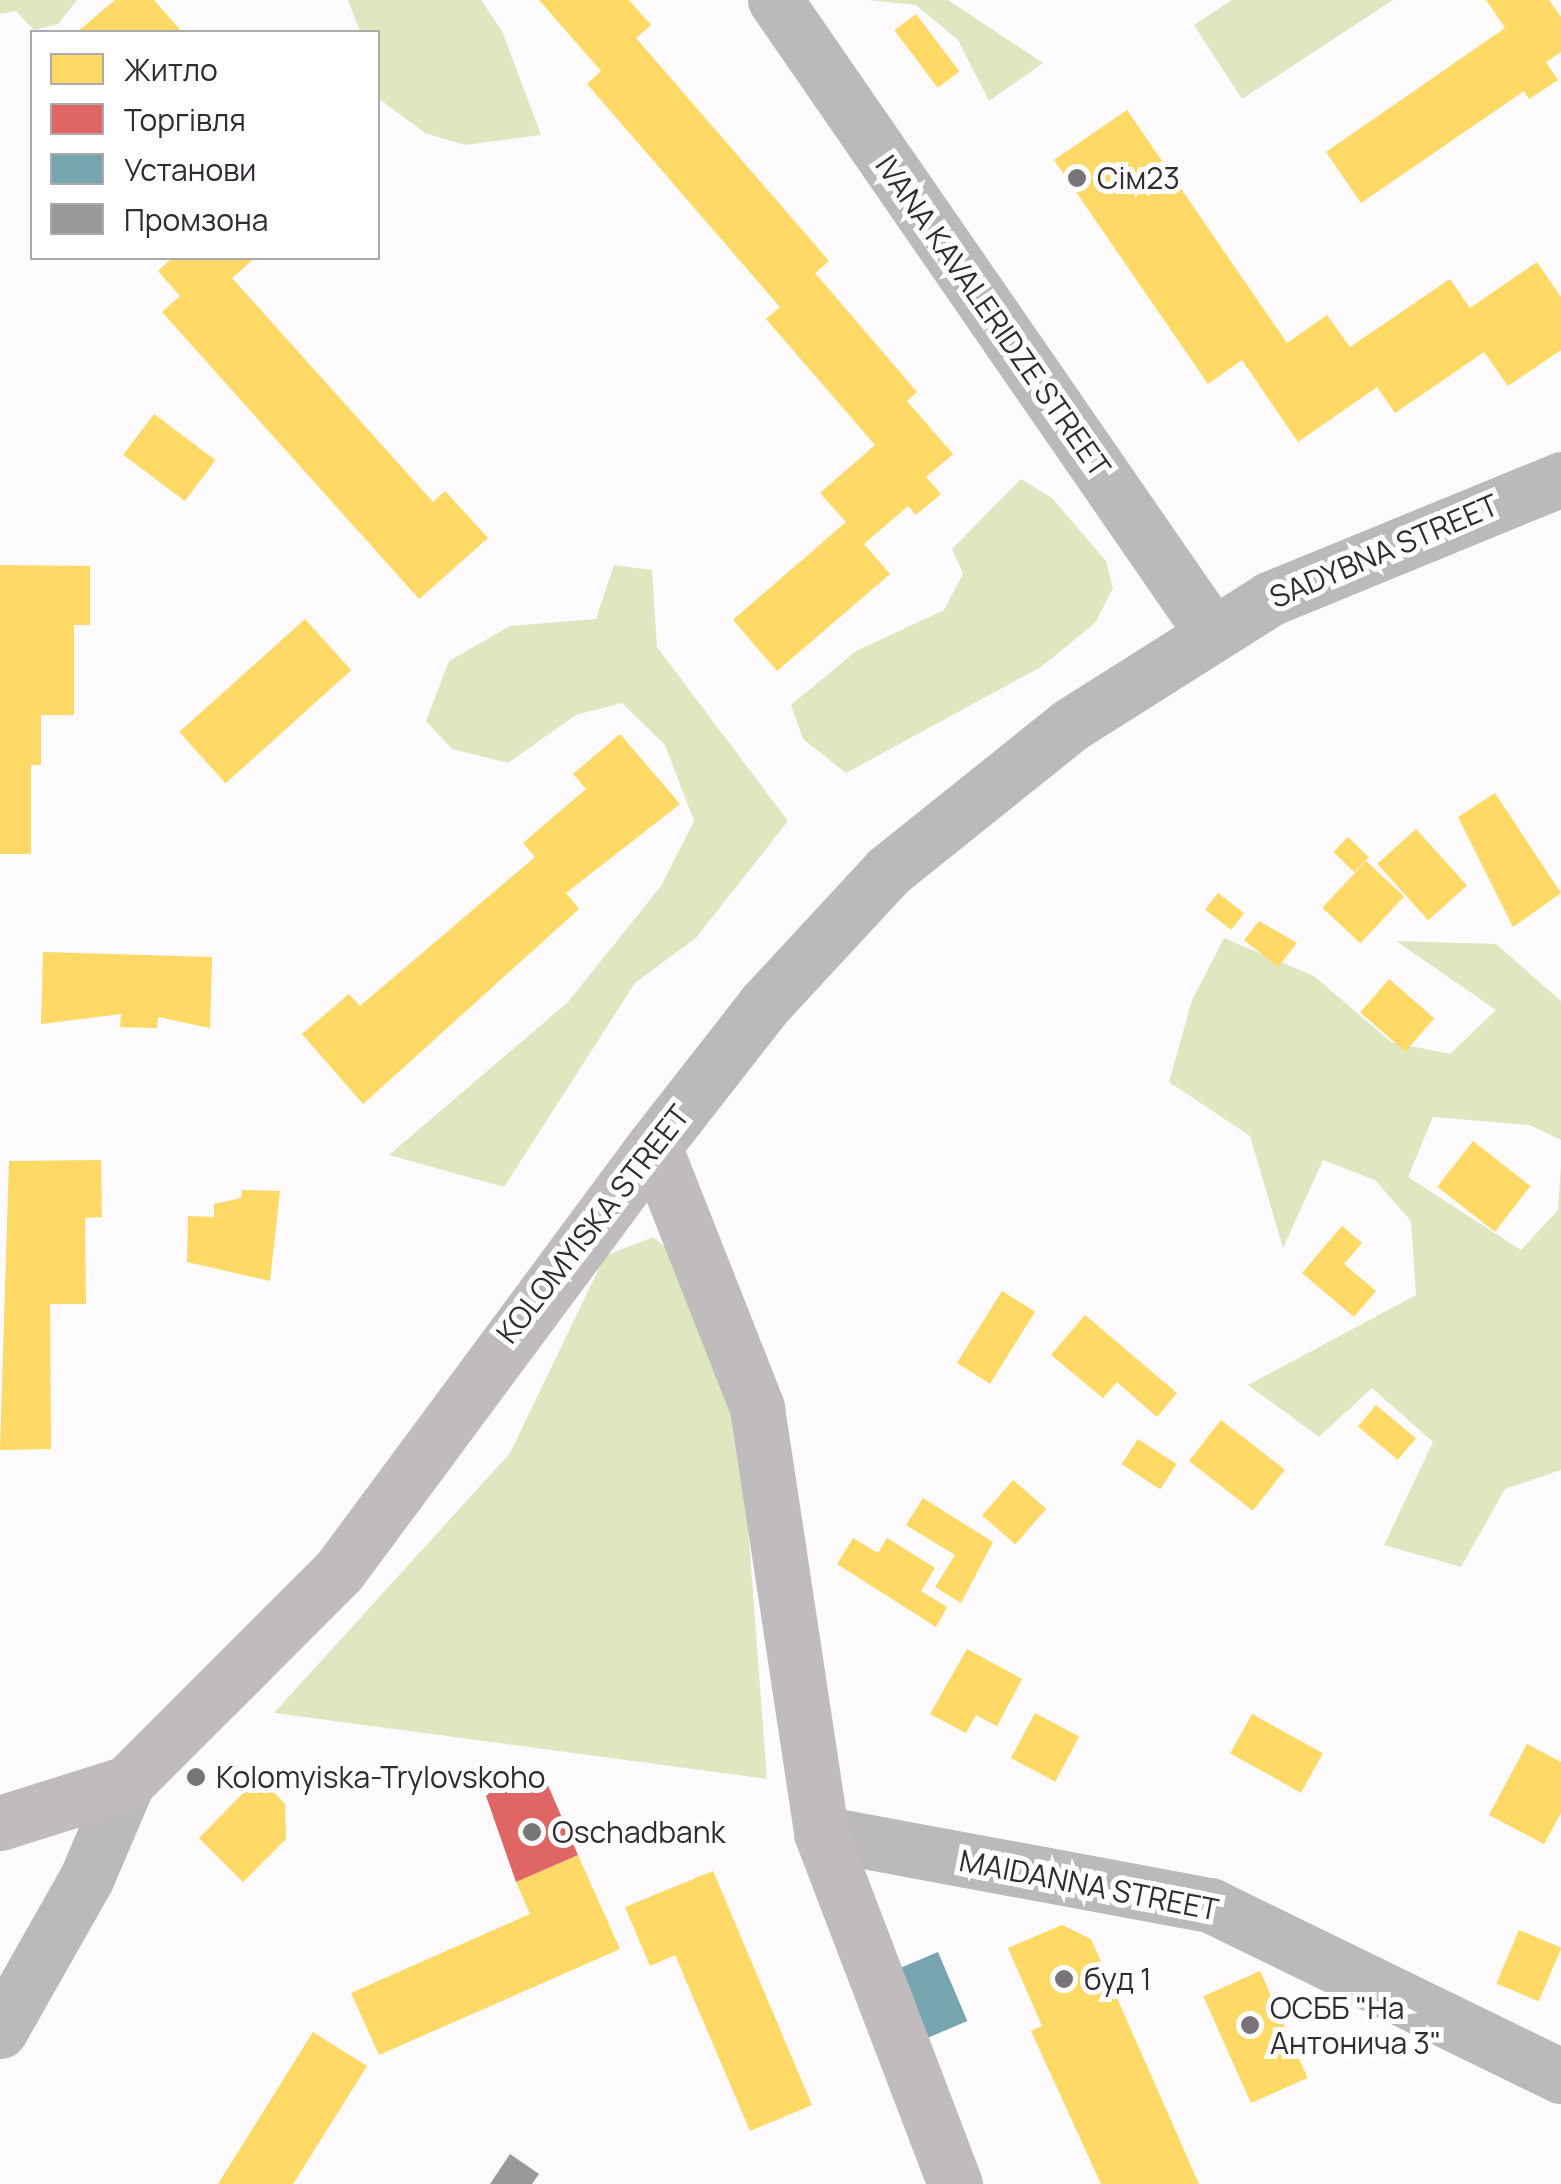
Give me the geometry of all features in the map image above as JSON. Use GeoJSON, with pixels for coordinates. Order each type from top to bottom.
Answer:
{"type":"FeatureCollection","features":[{"type":"Feature","properties":{"kind":"main road","name":"KOLOMYISKA STREET"},"geometry":{"type":"LineString","coordinates":[[0,1823],[128,1783],[338,1571],[654,1146]]}},
{"type":"Feature","properties":{"kind":"main road"},"geometry":{"type":"LineString","coordinates":[[654,1146],[757,1408],[821,1833],[955,2184]]}},
{"type":"Feature","properties":{"kind":"street","name":"IVANA KAVALERIDZE STREET"},"geometry":{"type":"LineString","coordinates":[[775,0],[1212,632]]}},
{"type":"Feature","properties":{"kind":"street","name":"SADYBNA STREET"},"geometry":{"type":"LineString","coordinates":[[1212,632],[1380,547],[1561,480]]}},
{"type":"Feature","properties":{"kind":"street","name":"KOLOMYISKA STREET"},"geometry":{"type":"LineString","coordinates":[[654,1146],[764,1004],[888,871],[1070,725],[1212,632]]}},
{"type":"Feature","properties":{"kind":"street"},"geometry":{"type":"LineString","coordinates":[[0,2031],[87,1877],[128,1783]]}},
{"type":"Feature","properties":{"kind":"street","name":"MAIDANNA STREET"},"geometry":{"type":"LineString","coordinates":[[821,1833],[1210,1905],[1561,2076]]}},
{"type":"Feature","properties":{"kind":"green space"},"geometry":{"type":"Polygon","coordinates":[[[0,0],[77,0],[58,24],[34,30],[16,11],[0,14],[0,0]]]}},
{"type":"Feature","properties":{"kind":"green space"},"geometry":{"type":"Polygon","coordinates":[[[348,0],[481,0],[502,31],[541,135],[465,145],[425,133],[380,99],[380,30],[359,30],[348,0]]]}},
{"type":"Feature","properties":{"kind":"green space"},"geometry":{"type":"Polygon","coordinates":[[[868,0],[948,0],[1043,63],[989,101],[958,40],[916,5],[868,0]]]}},
{"type":"Feature","properties":{"kind":"green space"},"geometry":{"type":"Polygon","coordinates":[[[1232,0],[1393,0],[1242,99],[1194,25],[1232,0]]]}},
{"type":"Feature","properties":{"kind":"green space"},"geometry":{"type":"Polygon","coordinates":[[[1021,479],[1052,498],[1106,561],[1113,588],[1095,623],[1041,667],[846,773],[803,739],[791,705],[856,651],[944,610],[963,574],[952,549],[1021,479]]]}},
{"type":"Feature","properties":{"kind":"green space"},"geometry":{"type":"Polygon","coordinates":[[[614,565],[652,570],[657,647],[788,821],[696,938],[635,983],[504,1187],[389,1155],[568,1002],[661,886],[694,821],[665,745],[622,703],[576,715],[508,763],[452,749],[426,721],[449,661],[510,626],[596,619],[614,565]]]}},
{"type":"Feature","properties":{"kind":"green space"},"geometry":{"type":"Polygon","coordinates":[[[1224,938],[1314,976],[1391,1042],[1450,1054],[1496,1010],[1396,941],[1496,944],[1561,1001],[1561,1140],[1530,1125],[1433,1117],[1408,1177],[1521,1250],[1558,1210],[1561,1165],[1561,1470],[1505,1489],[1461,1567],[1384,1545],[1433,1442],[1372,1388],[1319,1437],[1248,1385],[1416,1295],[1411,1221],[1375,1180],[1323,1160],[1283,1248],[1250,1136],[1169,1082],[1192,1000],[1224,938]]]}},
{"type":"Feature","properties":{"kind":"green space"},"geometry":{"type":"Polygon","coordinates":[[[653,1237],[684,1262],[740,1420],[767,1779],[274,1713],[510,1453],[605,1256],[653,1237]]]}},
{"type":"Feature","properties":{"kind":"building: Житло"},"geometry":{"type":"Polygon","coordinates":[[[115,0],[154,0],[180,30],[79,30],[115,0]]]}},
{"type":"Feature","properties":{"kind":"building: Житло"},"geometry":{"type":"Polygon","coordinates":[[[539,0],[629,0],[651,25],[636,38],[829,261],[815,273],[917,392],[907,401],[953,454],[926,477],[941,494],[916,515],[908,506],[864,544],[890,574],[777,671],[733,620],[846,522],[820,493],[875,445],[766,319],[780,307],[587,84],[601,71],[539,0]]]}},
{"type":"Feature","properties":{"kind":"building: Житло"},"geometry":{"type":"Polygon","coordinates":[[[1486,0],[1549,0],[1561,17],[1561,52],[1546,62],[1558,80],[1529,99],[1524,91],[1361,203],[1326,152],[1505,28],[1486,0]]]}},
{"type":"Feature","properties":{"kind":"building: Житло"},"geometry":{"type":"Polygon","coordinates":[[[916,14],[959,72],[938,88],[894,30],[916,14]]]}},
{"type":"Feature","properties":{"kind":"building: Житло"},"geometry":{"type":"Polygon","coordinates":[[[1127,110],[1287,343],[1327,315],[1350,347],[1450,279],[1470,308],[1537,262],[1561,297],[1561,350],[1508,386],[1484,352],[1395,413],[1377,387],[1298,442],[1242,360],[1208,384],[1054,160],[1127,110]]]}},
{"type":"Feature","properties":{"kind":"building: Житло"},"geometry":{"type":"Polygon","coordinates":[[[170,260],[253,260],[232,278],[433,502],[445,491],[488,538],[419,599],[162,312],[180,296],[158,271],[170,260]]]}},
{"type":"Feature","properties":{"kind":"building: Житло"},"geometry":{"type":"Polygon","coordinates":[[[154,414],[215,460],[185,501],[123,455],[154,414]]]}},
{"type":"Feature","properties":{"kind":"building: Житло"},"geometry":{"type":"Polygon","coordinates":[[[0,565],[90,566],[90,625],[74,625],[74,715],[41,715],[41,765],[31,765],[31,854],[0,854],[0,565]]]}},
{"type":"Feature","properties":{"kind":"building: Житло"},"geometry":{"type":"Polygon","coordinates":[[[305,619],[351,670],[226,783],[179,732],[305,619]]]}},
{"type":"Feature","properties":{"kind":"building: Житло"},"geometry":{"type":"Polygon","coordinates":[[[620,734],[680,804],[566,893],[579,909],[363,1104],[302,1034],[349,994],[360,1006],[535,857],[523,843],[586,789],[573,774],[620,734]]]}},
{"type":"Feature","properties":{"kind":"building: Житло"},"geometry":{"type":"Polygon","coordinates":[[[1495,793],[1561,893],[1513,927],[1458,817],[1495,793]]]}},
{"type":"Feature","properties":{"kind":"building: Житло"},"geometry":{"type":"Polygon","coordinates":[[[1416,829],[1467,885],[1428,920],[1377,864],[1416,829]]]}},
{"type":"Feature","properties":{"kind":"building: Житло"},"geometry":{"type":"Polygon","coordinates":[[[1348,837],[1369,857],[1354,872],[1333,852],[1348,837]]]}},
{"type":"Feature","properties":{"kind":"building: Житло"},"geometry":{"type":"Polygon","coordinates":[[[1366,861],[1404,896],[1360,943],[1322,908],[1366,861]]]}},
{"type":"Feature","properties":{"kind":"building: Житло"},"geometry":{"type":"Polygon","coordinates":[[[1218,893],[1244,913],[1231,930],[1205,910],[1218,893]]]}},
{"type":"Feature","properties":{"kind":"building: Житло"},"geometry":{"type":"Polygon","coordinates":[[[1259,921],[1297,943],[1278,967],[1244,940],[1259,921]]]}},
{"type":"Feature","properties":{"kind":"building: Житло"},"geometry":{"type":"Polygon","coordinates":[[[43,952],[212,957],[210,1028],[158,1017],[157,1028],[120,1027],[121,1014],[41,1024],[43,952]]]}},
{"type":"Feature","properties":{"kind":"building: Житло"},"geometry":{"type":"Polygon","coordinates":[[[1389,979],[1434,1018],[1405,1052],[1360,1012],[1389,979]]]}},
{"type":"Feature","properties":{"kind":"building: Житло"},"geometry":{"type":"Polygon","coordinates":[[[1473,1141],[1531,1186],[1495,1232],[1437,1187],[1473,1141]]]}},
{"type":"Feature","properties":{"kind":"building: Житло"},"geometry":{"type":"Polygon","coordinates":[[[101,1160],[102,1217],[85,1218],[86,1304],[50,1304],[51,1449],[0,1450],[9,1161],[101,1160]]]}},
{"type":"Feature","properties":{"kind":"building: Житло"},"geometry":{"type":"Polygon","coordinates":[[[242,1190],[280,1191],[270,1281],[187,1262],[188,1216],[214,1217],[214,1204],[241,1198],[242,1190]]]}},
{"type":"Feature","properties":{"kind":"building: Житло"},"geometry":{"type":"Polygon","coordinates":[[[1342,1226],[1362,1243],[1344,1264],[1376,1291],[1354,1317],[1302,1273],[1342,1226]]]}},
{"type":"Feature","properties":{"kind":"building: Житло"},"geometry":{"type":"Polygon","coordinates":[[[1002,1291],[1035,1312],[990,1384],[957,1363],[1002,1291]]]}},
{"type":"Feature","properties":{"kind":"building: Житло"},"geometry":{"type":"Polygon","coordinates":[[[1085,1315],[1177,1393],[1157,1417],[1117,1382],[1103,1398],[1051,1355],[1085,1315]]]}},
{"type":"Feature","properties":{"kind":"building: Житло"},"geometry":{"type":"Polygon","coordinates":[[[1376,1405],[1416,1438],[1398,1460],[1358,1426],[1376,1405]]]}},
{"type":"Feature","properties":{"kind":"building: Житло"},"geometry":{"type":"Polygon","coordinates":[[[1221,1420],[1285,1470],[1253,1511],[1189,1461],[1221,1420]]]}},
{"type":"Feature","properties":{"kind":"building: Житло"},"geometry":{"type":"Polygon","coordinates":[[[1138,1439],[1177,1464],[1160,1489],[1122,1464],[1138,1439]]]}},
{"type":"Feature","properties":{"kind":"building: Житло"},"geometry":{"type":"Polygon","coordinates":[[[1013,1480],[1046,1509],[1015,1544],[982,1515],[1013,1480]]]}},
{"type":"Feature","properties":{"kind":"building: Житло"},"geometry":{"type":"Polygon","coordinates":[[[923,1498],[993,1542],[961,1603],[935,1587],[955,1555],[906,1525],[923,1498]]]}},
{"type":"Feature","properties":{"kind":"building: Житло"},"geometry":{"type":"Polygon","coordinates":[[[853,1538],[878,1553],[887,1538],[935,1568],[921,1591],[947,1607],[936,1627],[837,1564],[853,1538]]]}},
{"type":"Feature","properties":{"kind":"building: Житло"},"geometry":{"type":"Polygon","coordinates":[[[967,1649],[1022,1679],[997,1726],[976,1715],[966,1733],[930,1714],[967,1649]]]}},
{"type":"Feature","properties":{"kind":"building: Житло"},"geometry":{"type":"Polygon","coordinates":[[[1035,1713],[1079,1736],[1055,1782],[1011,1758],[1035,1713]]]}},
{"type":"Feature","properties":{"kind":"building: Житло"},"geometry":{"type":"Polygon","coordinates":[[[1252,1714],[1323,1753],[1301,1793],[1230,1753],[1252,1714]]]}},
{"type":"Feature","properties":{"kind":"building: Житло"},"geometry":{"type":"Polygon","coordinates":[[[1527,1744],[1561,1762],[1561,1813],[1544,1844],[1489,1815],[1527,1744]]]}},
{"type":"Feature","properties":{"kind":"building: Житло"},"geometry":{"type":"Polygon","coordinates":[[[259,1777],[285,1804],[286,1839],[243,1882],[199,1838],[259,1777]]]}},
{"type":"Feature","properties":{"kind":"building: Житло"},"geometry":{"type":"Polygon","coordinates":[[[578,1855],[620,1949],[379,2055],[351,1993],[530,1914],[516,1882],[578,1855]]]}},
{"type":"Feature","properties":{"kind":"building: Житло"},"geometry":{"type":"Polygon","coordinates":[[[713,1871],[812,2105],[750,2131],[675,1955],[650,1966],[625,1907],[713,1871]]]}},
{"type":"Feature","properties":{"kind":"building: Житло"},"geometry":{"type":"Polygon","coordinates":[[[1062,1925],[1091,1939],[1199,2184],[1101,2184],[1031,2031],[1042,2026],[1008,1948],[1062,1925]]]}},
{"type":"Feature","properties":{"kind":"building: Житло"},"geometry":{"type":"Polygon","coordinates":[[[1519,1930],[1561,1948],[1539,2001],[1496,1983],[1519,1930]]]}},
{"type":"Feature","properties":{"kind":"building: Житло","name":"ОСББ \"На Антонича 3\""},"geometry":{"type":"Polygon","coordinates":[[[1260,1971],[1308,2078],[1251,2103],[1203,1996],[1260,1971]]]}},
{"type":"Feature","properties":{"kind":"building: Житло"},"geometry":{"type":"Polygon","coordinates":[[[313,2032],[367,2066],[293,2184],[218,2184],[313,2032]]]}},
{"type":"Feature","properties":{"kind":"building: Торгівля","name":"Oschadbank"},"geometry":{"type":"Polygon","coordinates":[[[516,1770],[547,1783],[578,1855],[516,1882],[486,1796],[516,1770]]]}},
{"type":"Feature","properties":{"kind":"building: Установи"},"geometry":{"type":"Polygon","coordinates":[[[938,1952],[967,2021],[918,2042],[888,1973],[938,1952]]]}},
{"type":"Feature","properties":{"kind":"building: Промзона"},"geometry":{"type":"Polygon","coordinates":[[[510,2154],[539,2174],[532,2184],[490,2184],[510,2154]]]}},
{"type":"Feature","properties":{"kind":"place","name":"Сім23"},"geometry":{"type":"Point","coordinates":[1077,178]}},
{"type":"Feature","properties":{"kind":"place","name":"Kolomyiska-Trylovskoho"},"geometry":{"type":"Point","coordinates":[196,1777]}},
{"type":"Feature","properties":{"kind":"place","name":"Oschadbank"},"geometry":{"type":"Point","coordinates":[532,1832]}},
{"type":"Feature","properties":{"kind":"place","name":"буд 1"},"geometry":{"type":"Point","coordinates":[1064,1979]}},
{"type":"Feature","properties":{"kind":"place","name":"ОСББ \"На Антонича 3\""},"geometry":{"type":"Point","coordinates":[1250,2025]}}]}
